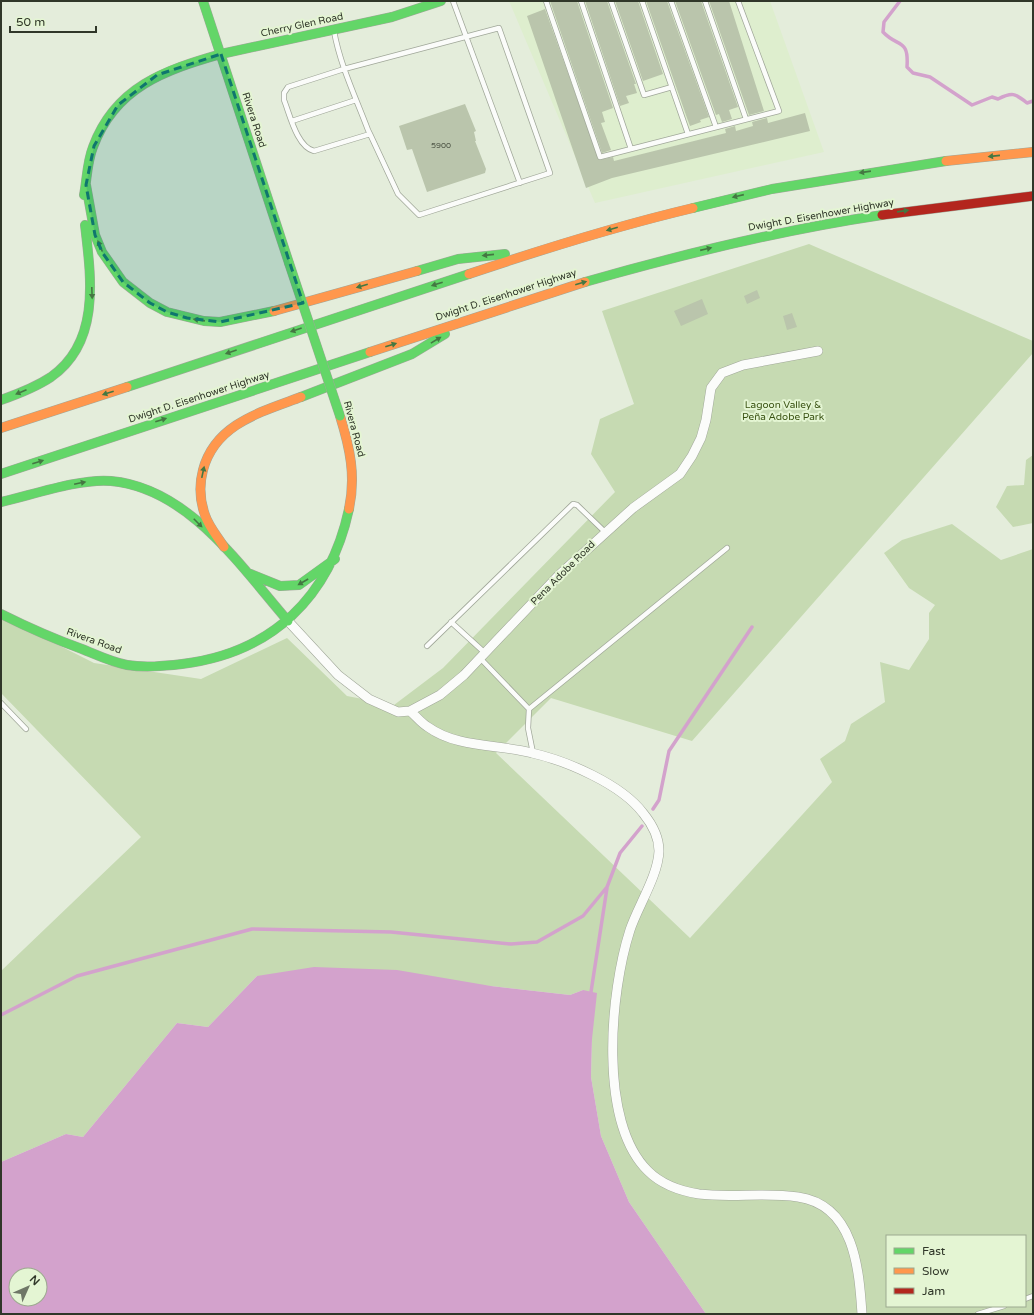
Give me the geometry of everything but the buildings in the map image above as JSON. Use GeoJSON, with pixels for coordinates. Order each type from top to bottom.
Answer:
{"type":"FeatureCollection","features":[{"type":"Feature","properties":{"kind":"main road"},"geometry":{"type":"LineString","coordinates":[[203,1],[221,54]]}},
{"type":"Feature","properties":{"kind":"main road","name":"Cherry Glen Road"},"geometry":{"type":"LineString","coordinates":[[86,185],[88,163],[102,128],[118,105],[134,90],[157,75],[180,65],[221,54],[392,18],[441,1]]}},
{"type":"Feature","properties":{"kind":"main road","name":"Rivera Road"},"geometry":{"type":"LineString","coordinates":[[1,614],[40,633],[106,659],[136,666],[193,664],[233,654],[265,639],[288,621],[309,599],[335,559],[348,518],[353,478],[351,454],[340,416],[221,54]]}},
{"type":"Feature","properties":{"kind":"main road"},"geometry":{"type":"LineString","coordinates":[[1,428],[541,250],[651,218],[772,189],[856,174],[944,161],[1033,152]]}},
{"type":"Feature","properties":{"kind":"main road"},"geometry":{"type":"LineString","coordinates":[[86,185],[95,235],[102,252],[123,282],[150,303],[167,312],[204,321],[220,322],[274,311],[458,259],[541,250]]}},
{"type":"Feature","properties":{"kind":"main road"},"geometry":{"type":"LineString","coordinates":[[1,400],[42,383],[60,370],[72,356],[83,337],[89,320],[92,300],[83,199],[86,185]]}},
{"type":"Feature","properties":{"kind":"main road","name":"Dwight D. Eisenhower Highway"},"geometry":{"type":"LineString","coordinates":[[1,474],[475,316],[574,285],[668,259],[744,240],[878,215],[1033,196]]}},
{"type":"Feature","properties":{"kind":"main road"},"geometry":{"type":"LineString","coordinates":[[224,547],[205,516],[200,494],[202,474],[207,455],[221,436],[234,425],[259,413],[412,354],[475,316]]}},
{"type":"Feature","properties":{"kind":"main road"},"geometry":{"type":"LineString","coordinates":[[1,502],[87,482],[111,481],[139,486],[164,496],[184,509],[224,547],[288,621]]}},
{"type":"Feature","properties":{"kind":"main road"},"geometry":{"type":"LineString","coordinates":[[246,572],[280,586],[299,585],[335,559]]}},
{"type":"Feature","properties":{"kind":"street","name":"Pena Adobe Road"},"geometry":{"type":"LineString","coordinates":[[410,711],[440,695],[464,675],[559,575],[605,532],[633,508],[680,474],[692,456],[701,438],[706,420],[711,388],[722,373],[743,365],[818,351]]}},
{"type":"Feature","properties":{"kind":"street"},"geometry":{"type":"LineString","coordinates":[[288,621],[338,675],[370,700],[398,712],[410,711],[428,727],[456,740],[532,753],[568,765],[621,792],[637,806],[656,830],[659,851],[657,862],[630,931],[616,993],[613,1084],[619,1115],[634,1152],[647,1171],[662,1183],[682,1191],[708,1195],[796,1197],[815,1201],[828,1210],[837,1218],[853,1247],[861,1295],[862,1314]]}},
{"type":"Feature","properties":{"kind":"lane"},"geometry":{"type":"LineString","coordinates":[[453,1],[520,183]]}},
{"type":"Feature","properties":{"kind":"lane"},"geometry":{"type":"LineString","coordinates":[[546,1],[600,157],[780,111],[738,1]]}},
{"type":"Feature","properties":{"kind":"lane"},"geometry":{"type":"LineString","coordinates":[[582,1],[631,149]]}},
{"type":"Feature","properties":{"kind":"lane"},"geometry":{"type":"LineString","coordinates":[[611,1],[644,95],[672,87]]}},
{"type":"Feature","properties":{"kind":"lane"},"geometry":{"type":"LineString","coordinates":[[642,1],[688,134]]}},
{"type":"Feature","properties":{"kind":"lane"},"geometry":{"type":"LineString","coordinates":[[671,1],[716,127]]}},
{"type":"Feature","properties":{"kind":"lane"},"geometry":{"type":"LineString","coordinates":[[705,1],[746,119]]}},
{"type":"Feature","properties":{"kind":"lane"},"geometry":{"type":"LineString","coordinates":[[333,30],[337,50],[344,68],[356,100],[370,134],[398,194],[418,215],[550,173],[499,28],[344,68],[288,87],[284,93],[284,100],[301,143],[307,149],[314,151],[370,134]]}},
{"type":"Feature","properties":{"kind":"lane"},"geometry":{"type":"LineString","coordinates":[[292,121],[356,100]]}},
{"type":"Feature","properties":{"kind":"lane"},"geometry":{"type":"LineString","coordinates":[[427,646],[573,504],[578,505],[605,532]]}},
{"type":"Feature","properties":{"kind":"lane"},"geometry":{"type":"LineString","coordinates":[[529,709],[727,548]]}},
{"type":"Feature","properties":{"kind":"lane"},"geometry":{"type":"LineString","coordinates":[[451,622],[529,709],[528,728],[532,753]]}},
{"type":"Feature","properties":{"kind":"lane"},"geometry":{"type":"LineString","coordinates":[[1,703],[26,728]]}},
{"type":"Feature","properties":{"kind":"lane"},"geometry":{"type":"LineString","coordinates":[[978,1314],[1001,1307]]}},
{"type":"Feature","properties":{"kind":"highlighted area"},"geometry":{"type":"Polygon","coordinates":[[[221,54],[303,303],[220,322],[187,318],[167,312],[150,303],[123,282],[102,252],[95,235],[86,185],[94,146],[118,105],[157,75],[221,54]]]}},
{"type":"Feature","properties":{"kind":"shaded area"},"geometry":{"type":"Polygon","coordinates":[[[509,1],[770,1],[824,152],[595,203],[509,1]]]}},
{"type":"Feature","properties":{"kind":"shaded area"},"geometry":{"type":"Polygon","coordinates":[[[314,967],[397,970],[491,986],[570,995],[583,990],[597,993],[592,1039],[591,1077],[601,1136],[629,1202],[706,1314],[1,1314],[1,1162],[66,1134],[83,1137],[177,1023],[208,1027],[257,976],[314,967]]]}},
{"type":"Feature","properties":{"kind":"green space","name":"Lagoon Valley & Peña Adobe Park"},"geometry":{"type":"Polygon","coordinates":[[[809,244],[1033,341],[1033,353],[692,741],[551,698],[496,753],[690,938],[832,782],[820,759],[845,741],[851,724],[885,702],[880,662],[909,670],[929,639],[929,613],[935,605],[909,588],[884,553],[902,540],[952,524],[1001,560],[1033,549],[1033,1314],[706,1314],[629,1202],[601,1136],[591,1077],[592,1039],[583,990],[570,995],[491,986],[257,976],[208,1027],[177,1023],[83,1137],[66,1134],[1,1162],[1,971],[141,837],[1,693],[1,616],[94,663],[201,679],[287,638],[347,696],[394,705],[443,668],[615,492],[591,454],[600,419],[634,404],[602,311],[809,244]]]}},
{"type":"Feature","properties":{"kind":"green space"},"geometry":{"type":"Polygon","coordinates":[[[1033,455],[1033,523],[1013,527],[996,507],[1007,486],[1024,485],[1026,460],[1033,455]]]}},
{"type":"Feature","properties":{"kind":"waterway"},"geometry":{"type":"LineString","coordinates":[[900,1],[884,22],[883,32],[904,47],[907,58],[907,67],[913,73],[930,77],[972,105],[992,97],[998,99],[1007,95],[1016,95],[1027,103],[1033,101]]}},
{"type":"Feature","properties":{"kind":"waterway"},"geometry":{"type":"LineString","coordinates":[[653,809],[659,800],[669,751],[752,627]]}},
{"type":"Feature","properties":{"kind":"waterway"},"geometry":{"type":"LineString","coordinates":[[1,1015],[77,976],[252,929],[391,932],[511,944],[537,942],[583,916],[607,887],[620,853],[642,826]]}},
{"type":"Feature","properties":{"kind":"waterway"},"geometry":{"type":"LineString","coordinates":[[591,992],[607,888]]}},
{"type":"Feature","properties":{"kind":"traffic: fast"},"geometry":{"type":"LineString","coordinates":[[203,1],[289,263]]}},
{"type":"Feature","properties":{"kind":"traffic: fast"},"geometry":{"type":"LineString","coordinates":[[221,54],[392,17],[441,1]]}},
{"type":"Feature","properties":{"kind":"traffic: fast"},"geometry":{"type":"LineString","coordinates":[[84,195],[88,165],[93,147],[103,126],[114,109],[128,95],[144,84],[180,67],[221,54]]}},
{"type":"Feature","properties":{"kind":"traffic: fast"},"geometry":{"type":"LineString","coordinates":[[693,208],[772,189],[946,161]]}},
{"type":"Feature","properties":{"kind":"traffic: fast"},"geometry":{"type":"LineString","coordinates":[[86,185],[95,235],[102,252],[123,282],[150,303],[167,312],[204,321],[220,322],[274,311]]}},
{"type":"Feature","properties":{"kind":"traffic: fast"},"geometry":{"type":"LineString","coordinates":[[585,282],[769,235],[882,215]]}},
{"type":"Feature","properties":{"kind":"traffic: fast"},"geometry":{"type":"LineString","coordinates":[[1,400],[27,390],[51,377],[67,363],[78,346],[85,327],[89,307],[89,266],[85,225]]}},
{"type":"Feature","properties":{"kind":"traffic: fast"},"geometry":{"type":"LineString","coordinates":[[417,271],[458,259],[505,254]]}},
{"type":"Feature","properties":{"kind":"traffic: fast"},"geometry":{"type":"LineString","coordinates":[[289,263],[340,416]]}},
{"type":"Feature","properties":{"kind":"traffic: fast"},"geometry":{"type":"LineString","coordinates":[[127,387],[469,274]]}},
{"type":"Feature","properties":{"kind":"traffic: fast"},"geometry":{"type":"LineString","coordinates":[[301,397],[412,354],[445,334]]}},
{"type":"Feature","properties":{"kind":"traffic: fast"},"geometry":{"type":"LineString","coordinates":[[1,474],[370,352]]}},
{"type":"Feature","properties":{"kind":"traffic: fast"},"geometry":{"type":"LineString","coordinates":[[1,502],[71,484],[86,482],[111,481],[139,487],[165,498],[189,514],[211,533],[232,555],[288,621]]}},
{"type":"Feature","properties":{"kind":"traffic: fast"},"geometry":{"type":"LineString","coordinates":[[1,614],[61,641],[121,664],[148,667],[182,664],[214,658],[243,648],[269,633],[292,615],[312,594],[328,569],[340,540],[349,509]]}},
{"type":"Feature","properties":{"kind":"traffic: fast"},"geometry":{"type":"LineString","coordinates":[[248,573],[280,586],[299,585],[335,559]]}},
{"type":"Feature","properties":{"kind":"traffic: slow"},"geometry":{"type":"LineString","coordinates":[[946,161],[1033,152]]}},
{"type":"Feature","properties":{"kind":"traffic: slow"},"geometry":{"type":"LineString","coordinates":[[469,274],[580,238],[693,208]]}},
{"type":"Feature","properties":{"kind":"traffic: slow"},"geometry":{"type":"LineString","coordinates":[[274,311],[417,271]]}},
{"type":"Feature","properties":{"kind":"traffic: slow"},"geometry":{"type":"LineString","coordinates":[[370,352],[585,282]]}},
{"type":"Feature","properties":{"kind":"traffic: slow"},"geometry":{"type":"LineString","coordinates":[[1,428],[127,387]]}},
{"type":"Feature","properties":{"kind":"traffic: slow"},"geometry":{"type":"LineString","coordinates":[[224,547],[209,524],[202,504],[201,481],[203,470],[209,454],[218,441],[242,422],[270,408],[301,397]]}},
{"type":"Feature","properties":{"kind":"traffic: slow"},"geometry":{"type":"LineString","coordinates":[[340,416],[347,439],[351,462],[352,485],[349,509]]}},
{"type":"Feature","properties":{"kind":"traffic: jam"},"geometry":{"type":"LineString","coordinates":[[882,215],[1033,196]]}}]}
